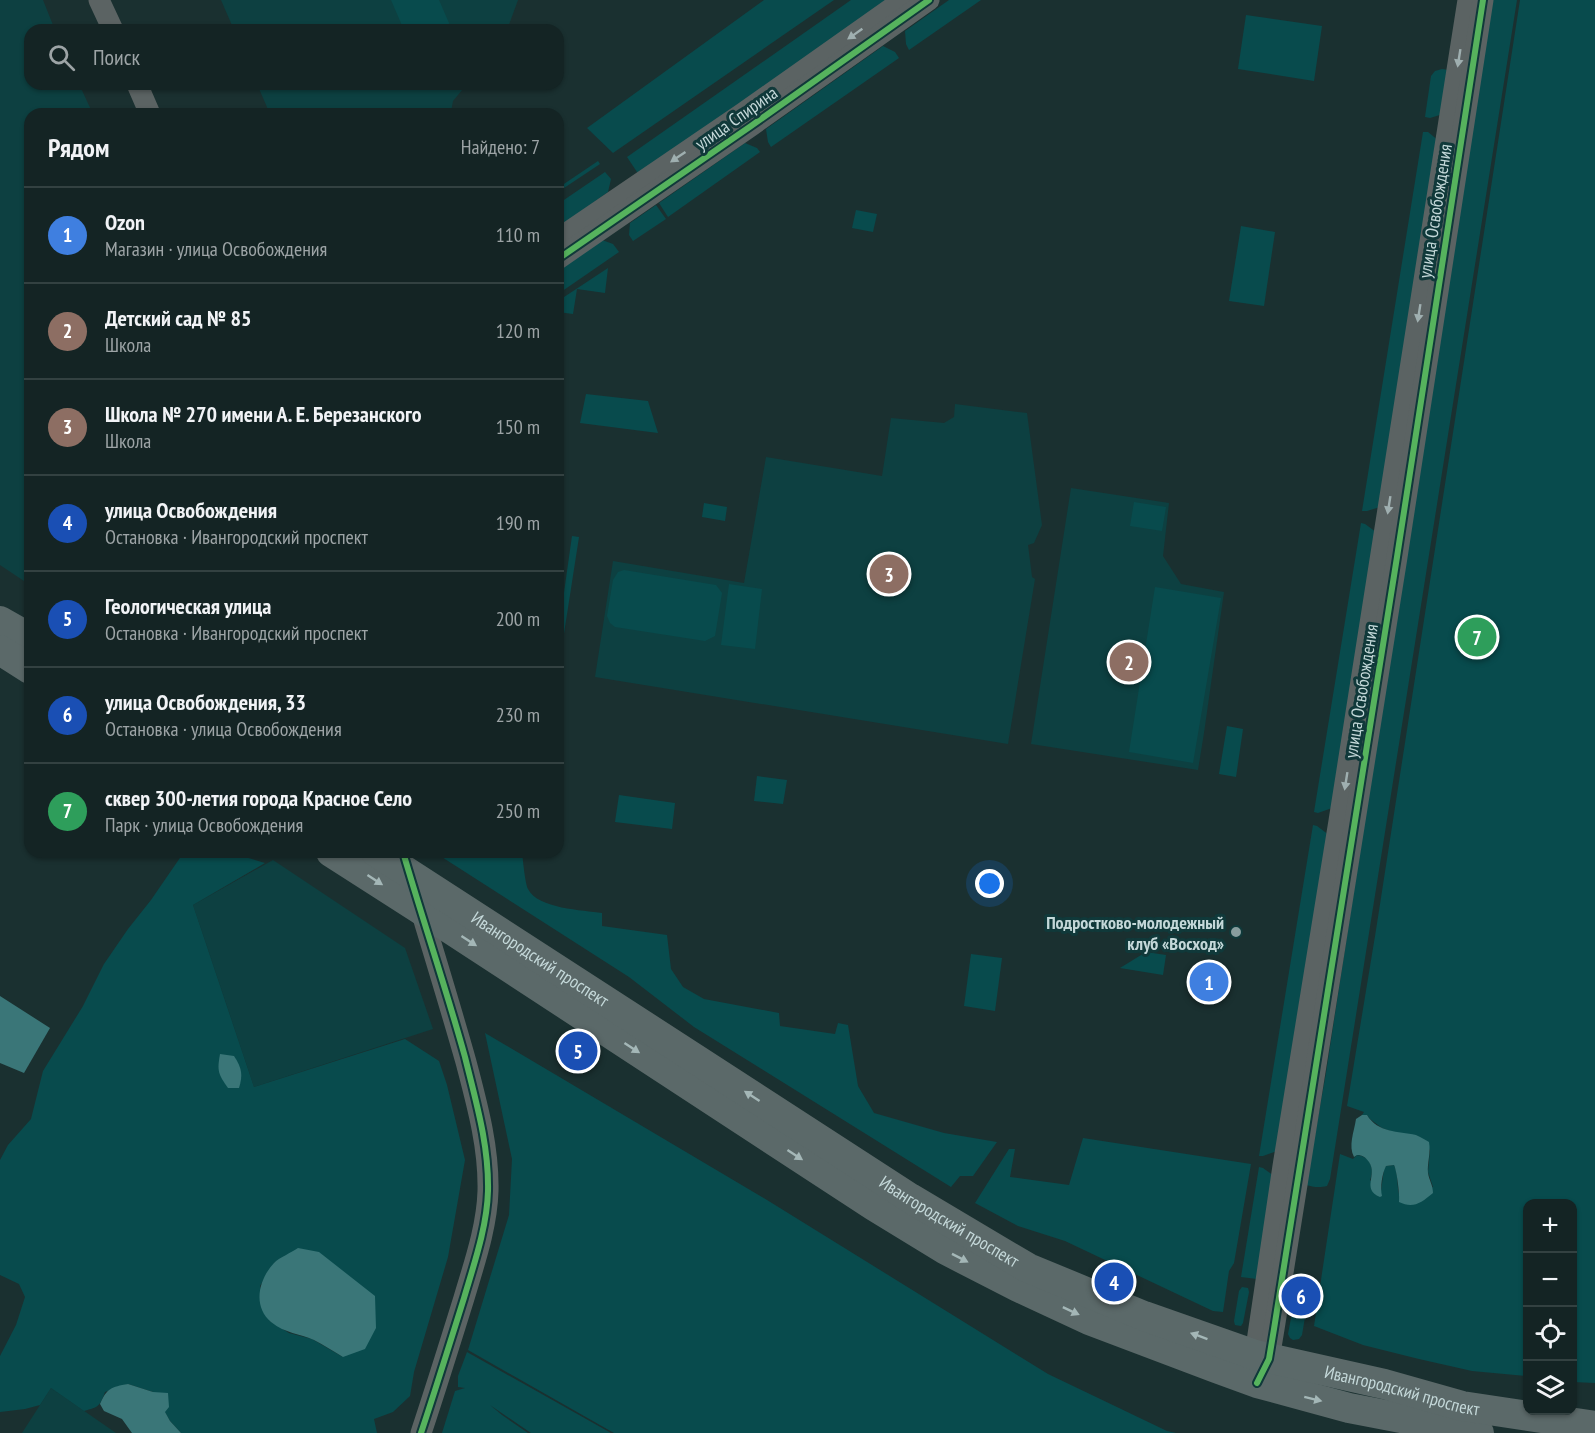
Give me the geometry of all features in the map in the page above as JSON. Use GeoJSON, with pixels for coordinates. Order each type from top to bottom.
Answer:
{"type":"FeatureCollection","features":[{"type":"Feature","properties":{"kind":"highway"},"geometry":{"type":"LineString","coordinates":[[0,621],[24,635]]}},
{"type":"Feature","properties":{"kind":"highway"},"geometry":{"type":"LineString","coordinates":[[0,650],[24,665]]}},
{"type":"Feature","properties":{"kind":"highway","name":"Ивангородский проспект"},"geometry":{"type":"LineString","coordinates":[[340,858],[874,1206],[946,1250],[1089,1320],[1260,1366],[1384,1384],[1462,1406],[1595,1426]]}},
{"type":"Feature","properties":{"kind":"highway","name":"Ивангородский проспект"},"geometry":{"type":"LineString","coordinates":[[406,863],[900,1192],[1028,1268],[1260,1366],[1349,1408],[1479,1433]]}},
{"type":"Feature","properties":{"kind":"street"},"geometry":{"type":"LineString","coordinates":[[99,0],[110,24]]}},
{"type":"Feature","properties":{"kind":"street","name":"улица Спирина"},"geometry":{"type":"LineString","coordinates":[[564,235],[903,0]]}},
{"type":"Feature","properties":{"kind":"street","name":"улица Спирина"},"geometry":{"type":"LineString","coordinates":[[564,255],[929,0]]}},
{"type":"Feature","properties":{"kind":"street","name":"улица Освобождения"},"geometry":{"type":"LineString","coordinates":[[1260,1366],[1281,1178],[1468,0]]}},
{"type":"Feature","properties":{"kind":"street","name":"улица Освобождения"},"geometry":{"type":"LineString","coordinates":[[1260,1366],[1391,592],[1483,0]]}},
{"type":"Feature","properties":{"kind":"street"},"geometry":{"type":"LineString","coordinates":[[140,90],[147,108]]}},
{"type":"Feature","properties":{"kind":"street"},"geometry":{"type":"LineString","coordinates":[[406,863],[449,1000],[477,1103],[485,1141],[488,1194],[470,1278],[421,1433]]}},
{"type":"Feature","properties":{"kind":"shaded area"},"geometry":{"type":"Polygon","coordinates":[[[0,0],[43,0],[53,24],[24,24],[24,90],[82,90],[90,108],[24,108],[24,581],[0,565],[0,0]]]}},
{"type":"Feature","properties":{"kind":"shaded area"},"geometry":{"type":"Polygon","coordinates":[[[221,0],[518,0],[509,24],[231,24],[221,0]]]}},
{"type":"Feature","properties":{"kind":"shaded area"},"geometry":{"type":"Polygon","coordinates":[[[391,0],[439,0],[449,24],[401,24],[391,0]]]}},
{"type":"Feature","properties":{"kind":"shaded area"},"geometry":{"type":"Polygon","coordinates":[[[764,0],[834,0],[613,153],[587,128],[764,0]]]}},
{"type":"Feature","properties":{"kind":"shaded area"},"geometry":{"type":"Polygon","coordinates":[[[851,0],[892,0],[639,175],[627,157],[851,0]]]}},
{"type":"Feature","properties":{"kind":"shaded area"},"geometry":{"type":"Polygon","coordinates":[[[949,0],[981,0],[909,50],[905,31],[949,0]]]}},
{"type":"Feature","properties":{"kind":"shaded area"},"geometry":{"type":"Polygon","coordinates":[[[1493,0],[1517,0],[1330,1179],[1327,1186],[1314,1187],[1306,1185],[1326,1073],[1470,133],[1493,0]]]}},
{"type":"Feature","properties":{"kind":"shaded area"},"geometry":{"type":"Polygon","coordinates":[[[1520,0],[1595,0],[1595,1383],[1577,1382],[1577,1199],[1523,1199],[1523,1376],[1472,1371],[1419,1359],[1363,1345],[1314,1326],[1340,1154],[1353,1159],[1357,1155],[1368,1160],[1372,1167],[1370,1180],[1381,1191],[1384,1169],[1386,1166],[1394,1165],[1400,1197],[1433,1187],[1428,1172],[1430,1150],[1418,1136],[1396,1133],[1382,1128],[1367,1115],[1362,1115],[1364,1112],[1347,1106],[1520,0]]]}},
{"type":"Feature","properties":{"kind":"shaded area"},"geometry":{"type":"Polygon","coordinates":[[[1246,15],[1322,26],[1314,81],[1238,69],[1246,15]]]}},
{"type":"Feature","properties":{"kind":"shaded area"},"geometry":{"type":"Polygon","coordinates":[[[883,46],[895,52],[899,58],[771,147],[766,129],[883,46]]]}},
{"type":"Feature","properties":{"kind":"shaded area"},"geometry":{"type":"Polygon","coordinates":[[[1449,70],[1443,114],[1430,118],[1425,117],[1431,76],[1435,71],[1449,70]]]}},
{"type":"Feature","properties":{"kind":"shaded area"},"geometry":{"type":"Polygon","coordinates":[[[260,90],[462,90],[453,101],[452,108],[267,108],[260,90]]]}},
{"type":"Feature","properties":{"kind":"shaded area"},"geometry":{"type":"Polygon","coordinates":[[[1423,132],[1428,132],[1439,141],[1380,507],[1362,511],[1423,132]]]}},
{"type":"Feature","properties":{"kind":"shaded area"},"geometry":{"type":"Polygon","coordinates":[[[745,143],[757,148],[760,152],[668,217],[659,203],[745,143]]]}},
{"type":"Feature","properties":{"kind":"shaded area"},"geometry":{"type":"Polygon","coordinates":[[[598,161],[600,164],[564,188],[564,184],[598,161]]]}},
{"type":"Feature","properties":{"kind":"shaded area"},"geometry":{"type":"Polygon","coordinates":[[[605,172],[611,179],[608,192],[564,224],[564,200],[605,172]]]}},
{"type":"Feature","properties":{"kind":"shaded area"},"geometry":{"type":"Polygon","coordinates":[[[656,205],[666,219],[633,241],[629,235],[630,223],[656,205]]]}},
{"type":"Feature","properties":{"kind":"shaded area"},"geometry":{"type":"Polygon","coordinates":[[[856,210],[877,214],[873,232],[852,228],[856,210]]]}},
{"type":"Feature","properties":{"kind":"shaded area"},"geometry":{"type":"Polygon","coordinates":[[[1241,226],[1275,232],[1264,306],[1229,301],[1241,226]]]}},
{"type":"Feature","properties":{"kind":"shaded area"},"geometry":{"type":"Polygon","coordinates":[[[602,240],[613,244],[619,252],[564,290],[564,266],[602,240]]]}},
{"type":"Feature","properties":{"kind":"shaded area"},"geometry":{"type":"Polygon","coordinates":[[[608,268],[605,293],[577,289],[573,314],[564,313],[564,297],[608,268]]]}},
{"type":"Feature","properties":{"kind":"shaded area"},"geometry":{"type":"Polygon","coordinates":[[[586,394],[648,401],[658,433],[580,423],[586,394]]]}},
{"type":"Feature","properties":{"kind":"shaded area"},"geometry":{"type":"Polygon","coordinates":[[[955,404],[1027,413],[1042,525],[1034,543],[1028,545],[1032,577],[1035,579],[1008,744],[595,677],[613,561],[744,583],[766,457],[882,476],[891,418],[944,423],[954,417],[955,404]]]}},
{"type":"Feature","properties":{"kind":"shaded area"},"geometry":{"type":"Polygon","coordinates":[[[1071,488],[1169,503],[1163,556],[1181,584],[1224,592],[1198,770],[1031,744],[1071,488]]]}},
{"type":"Feature","properties":{"kind":"shaded area"},"geometry":{"type":"Polygon","coordinates":[[[1134,502],[1166,507],[1162,531],[1130,526],[1134,502]]]}},
{"type":"Feature","properties":{"kind":"shaded area"},"geometry":{"type":"Polygon","coordinates":[[[704,503],[727,507],[725,521],[702,517],[704,503]]]}},
{"type":"Feature","properties":{"kind":"shaded area"},"geometry":{"type":"Polygon","coordinates":[[[1361,523],[1376,532],[1332,808],[1318,813],[1314,812],[1361,523]]]}},
{"type":"Feature","properties":{"kind":"shaded area"},"geometry":{"type":"Polygon","coordinates":[[[572,536],[579,537],[564,633],[564,593],[572,536]]]}},
{"type":"Feature","properties":{"kind":"shaded area"},"geometry":{"type":"Polygon","coordinates":[[[624,570],[716,585],[722,593],[715,636],[705,641],[615,627],[607,616],[613,580],[618,572],[624,570]]]}},
{"type":"Feature","properties":{"kind":"shaded area"},"geometry":{"type":"Polygon","coordinates":[[[729,584],[762,589],[755,649],[721,645],[729,584]]]}},
{"type":"Feature","properties":{"kind":"shaded area"},"geometry":{"type":"Polygon","coordinates":[[[1155,587],[1221,598],[1193,763],[1129,752],[1155,587]]]}},
{"type":"Feature","properties":{"kind":"shaded area"},"geometry":{"type":"Polygon","coordinates":[[[1227,726],[1243,729],[1236,777],[1219,774],[1227,726]]]}},
{"type":"Feature","properties":{"kind":"shaded area"},"geometry":{"type":"Polygon","coordinates":[[[757,776],[787,780],[783,804],[754,801],[757,776]]]}},
{"type":"Feature","properties":{"kind":"shaded area"},"geometry":{"type":"Polygon","coordinates":[[[619,795],[675,803],[672,829],[615,822],[619,795]]]}},
{"type":"Feature","properties":{"kind":"shaded area"},"geometry":{"type":"Polygon","coordinates":[[[1313,825],[1329,835],[1277,1151],[1259,1156],[1313,825]]]}},
{"type":"Feature","properties":{"kind":"shaded area"},"geometry":{"type":"Polygon","coordinates":[[[180,858],[249,858],[265,863],[193,905],[254,1087],[405,1039],[439,1061],[465,1160],[448,1257],[414,1372],[410,1396],[393,1412],[374,1419],[377,1433],[181,1433],[170,1421],[153,1392],[128,1384],[105,1392],[98,1405],[84,1411],[51,1388],[40,1405],[0,1412],[0,1356],[16,1325],[25,1297],[19,1284],[0,1275],[0,1160],[8,1145],[31,1119],[43,1071],[83,1006],[104,964],[180,858]],[[275,1262],[260,1286],[270,1321],[289,1333],[312,1339],[343,1357],[275,1262]]]}},
{"type":"Feature","properties":{"kind":"shaded area"},"geometry":{"type":"Polygon","coordinates":[[[443,858],[523,858],[528,889],[541,901],[551,905],[602,913],[602,926],[667,935],[671,969],[683,987],[704,999],[779,1013],[780,1026],[835,1034],[838,1023],[848,1025],[858,1086],[874,1113],[944,1133],[997,1142],[973,1176],[960,1176],[951,1187],[694,1027],[629,977],[443,858]]]}},
{"type":"Feature","properties":{"kind":"shaded area"},"geometry":{"type":"Polygon","coordinates":[[[273,860],[405,948],[433,1029],[254,1087],[193,905],[273,860]]]}},
{"type":"Feature","properties":{"kind":"shaded area"},"geometry":{"type":"Polygon","coordinates":[[[1146,952],[1166,955],[1163,975],[1120,968],[1146,952]]]}},
{"type":"Feature","properties":{"kind":"shaded area"},"geometry":{"type":"Polygon","coordinates":[[[971,954],[1002,958],[995,1011],[964,1006],[971,954]]]}},
{"type":"Feature","properties":{"kind":"shaded area"},"geometry":{"type":"Polygon","coordinates":[[[0,996],[50,1028],[24,1073],[0,1063],[0,996]]]}},
{"type":"Feature","properties":{"kind":"shaded area"},"geometry":{"type":"Polygon","coordinates":[[[485,1033],[767,1200],[1048,1374],[1167,1431],[1176,1433],[614,1433],[468,1350],[509,1215],[512,1159],[485,1033]]]}},
{"type":"Feature","properties":{"kind":"shaded area"},"geometry":{"type":"Polygon","coordinates":[[[220,1054],[234,1056],[237,1060],[241,1072],[239,1088],[228,1088],[222,1079],[219,1072],[220,1054]]]}},
{"type":"Feature","properties":{"kind":"shaded area"},"geometry":{"type":"Polygon","coordinates":[[[1367,1115],[1383,1128],[1416,1135],[1429,1142],[1428,1173],[1433,1193],[1425,1200],[1413,1205],[1399,1202],[1394,1165],[1386,1166],[1382,1177],[1382,1196],[1374,1194],[1369,1162],[1362,1156],[1354,1157],[1352,1153],[1356,1119],[1367,1115]]]}},
{"type":"Feature","properties":{"kind":"shaded area"},"geometry":{"type":"Polygon","coordinates":[[[1083,1138],[1251,1164],[1223,1312],[1213,1311],[1065,1241],[1018,1226],[975,1203],[1009,1149],[1015,1149],[1010,1177],[1069,1185],[1083,1138]]]}},
{"type":"Feature","properties":{"kind":"shaded area"},"geometry":{"type":"Polygon","coordinates":[[[1259,1167],[1274,1176],[1257,1279],[1241,1277],[1259,1167]]]}},
{"type":"Feature","properties":{"kind":"shaded area"},"geometry":{"type":"Polygon","coordinates":[[[298,1248],[319,1252],[375,1296],[376,1328],[365,1349],[343,1357],[314,1340],[282,1329],[265,1316],[260,1301],[261,1284],[276,1261],[298,1248]]]}},
{"type":"Feature","properties":{"kind":"shaded area"},"geometry":{"type":"Polygon","coordinates":[[[1242,1287],[1248,1288],[1249,1292],[1241,1326],[1235,1325],[1234,1321],[1239,1291],[1242,1287]]]}},
{"type":"Feature","properties":{"kind":"shaded area"},"geometry":{"type":"Polygon","coordinates":[[[1302,1297],[1306,1300],[1307,1305],[1302,1335],[1299,1339],[1293,1340],[1288,1334],[1294,1302],[1297,1298],[1302,1297]]]}},
{"type":"Feature","properties":{"kind":"shaded area"},"geometry":{"type":"Polygon","coordinates":[[[467,1352],[611,1433],[531,1433],[490,1405],[528,1433],[442,1433],[455,1391],[465,1388],[458,1387],[458,1376],[467,1352]]]}},
{"type":"Feature","properties":{"kind":"shaded area"},"geometry":{"type":"Polygon","coordinates":[[[128,1384],[153,1392],[168,1393],[169,1407],[165,1412],[181,1433],[132,1433],[122,1419],[104,1411],[100,1404],[107,1391],[128,1384]]]}},
{"type":"Feature","properties":{"kind":"shaded area"},"geometry":{"type":"Polygon","coordinates":[[[51,1388],[116,1433],[22,1433],[51,1388]]]}},
{"type":"Feature","properties":{"kind":"cycle path"},"geometry":{"type":"LineString","coordinates":[[564,255],[929,0]]}},
{"type":"Feature","properties":{"kind":"cycle path"},"geometry":{"type":"LineString","coordinates":[[1257,1383],[1269,1359],[1274,1329],[1483,0]]}},
{"type":"Feature","properties":{"kind":"cycle path"},"geometry":{"type":"LineString","coordinates":[[405,858],[465,1057],[481,1124],[488,1174],[487,1205],[479,1245],[421,1433]]}},
{"type":"Feature","properties":{"kind":"place","name":"Школа № 270 имени А. Е. Березанского"},"geometry":{"type":"Point","coordinates":[889,574]}},
{"type":"Feature","properties":{"kind":"place","name":"сквер 300-летия города Красное Село"},"geometry":{"type":"Point","coordinates":[1477,637]}},
{"type":"Feature","properties":{"kind":"place","name":"Детский сад № 85"},"geometry":{"type":"Point","coordinates":[1129,662]}},
{"type":"Feature","properties":{"kind":"place","name":"Подростково-молодежный клуб «Восход»"},"geometry":{"type":"Point","coordinates":[1236,932]}},
{"type":"Feature","properties":{"kind":"place","name":"Ozon"},"geometry":{"type":"Point","coordinates":[1209,982]}},
{"type":"Feature","properties":{"kind":"place","name":"Геологическая улица"},"geometry":{"type":"Point","coordinates":[578,1051]}},
{"type":"Feature","properties":{"kind":"place","name":"улица Освобождения"},"geometry":{"type":"Point","coordinates":[1114,1282]}},
{"type":"Feature","properties":{"kind":"place","name":"улица Освобождения, 33"},"geometry":{"type":"Point","coordinates":[1301,1296]}}]}
